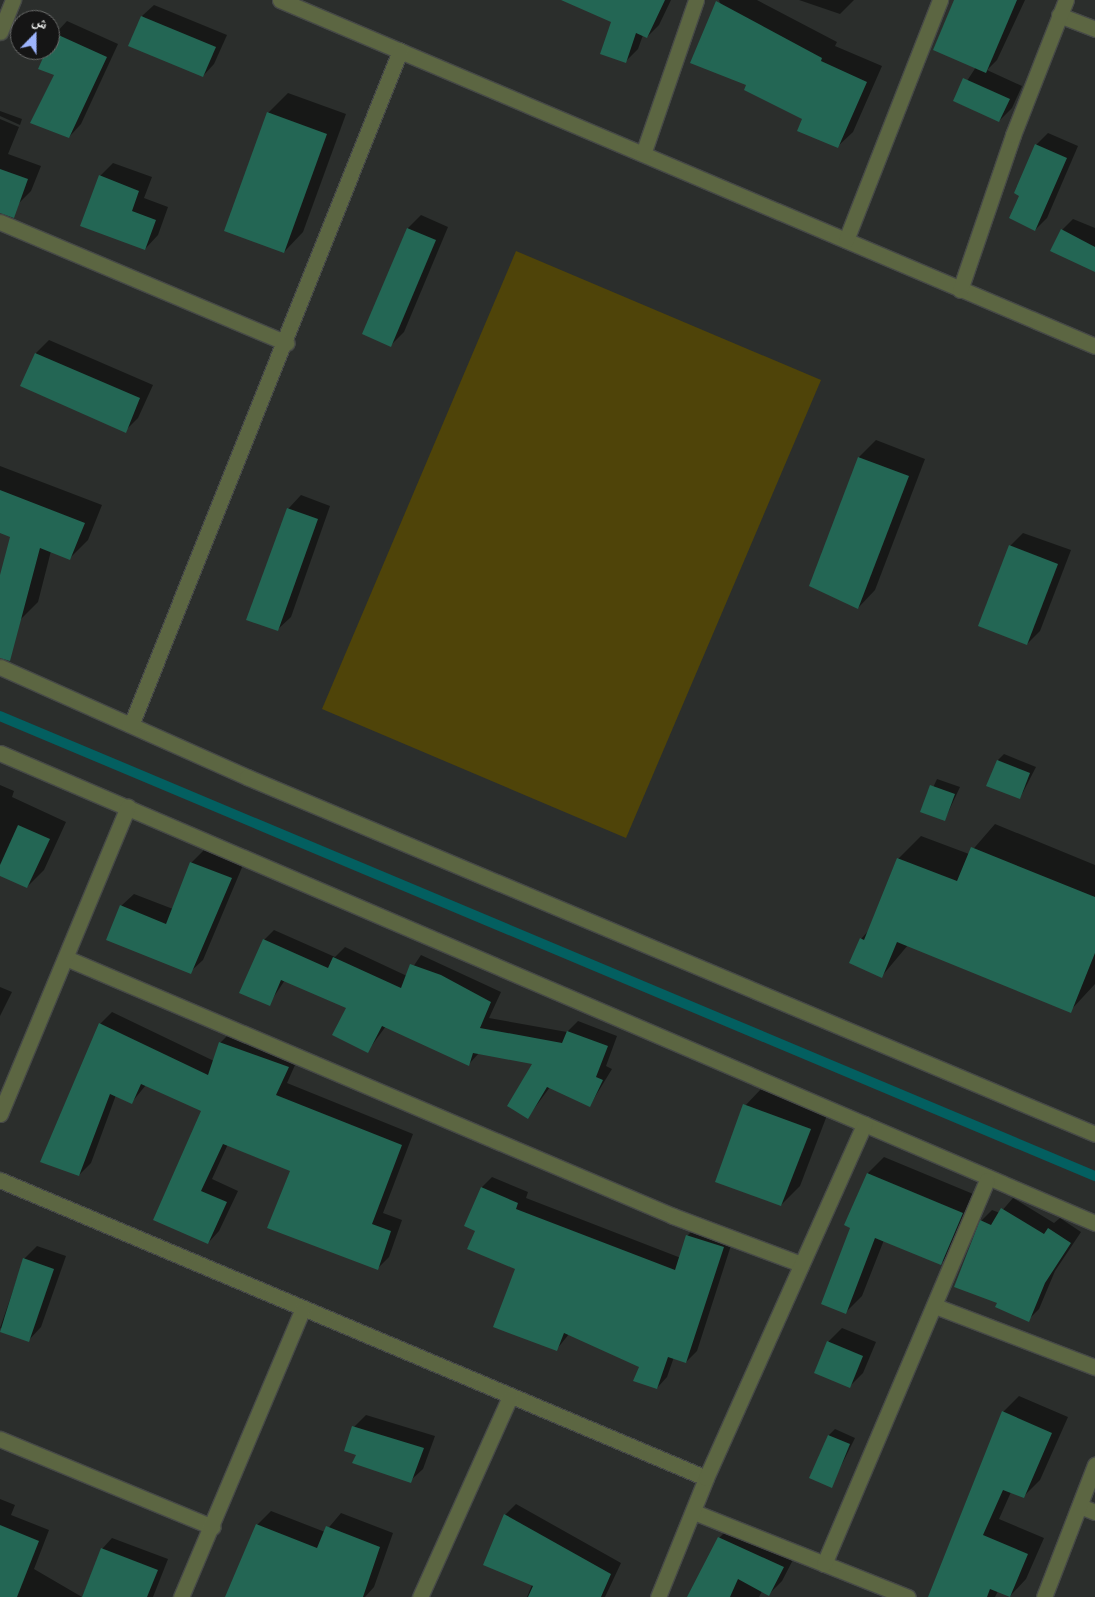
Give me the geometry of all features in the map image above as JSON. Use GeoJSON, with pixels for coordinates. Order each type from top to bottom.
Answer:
{"type":"FeatureCollection","features":[{"type":"Feature","properties":{"kind":"street"},"geometry":{"type":"LineString","coordinates":[[0,32],[13,0]]}},
{"type":"Feature","properties":{"kind":"street"},"geometry":{"type":"LineString","coordinates":[[280,0],[1095,346]]}},
{"type":"Feature","properties":{"kind":"street"},"geometry":{"type":"LineString","coordinates":[[643,154],[696,0]]}},
{"type":"Feature","properties":{"kind":"street"},"geometry":{"type":"LineString","coordinates":[[846,240],[940,0]]}},
{"type":"Feature","properties":{"kind":"street"},"geometry":{"type":"LineString","coordinates":[[960,290],[1066,0]]}},
{"type":"Feature","properties":{"kind":"street"},"geometry":{"type":"LineString","coordinates":[[1059,15],[1095,29]]}},
{"type":"Feature","properties":{"kind":"street"},"geometry":{"type":"LineString","coordinates":[[131,725],[287,343],[400,51]]}},
{"type":"Feature","properties":{"kind":"street"},"geometry":{"type":"LineString","coordinates":[[0,222],[287,343]]}},
{"type":"Feature","properties":{"kind":"street"},"geometry":{"type":"LineString","coordinates":[[0,667],[131,725],[1095,1134]]}},
{"type":"Feature","properties":{"kind":"street"},"geometry":{"type":"LineString","coordinates":[[0,753],[864,1124],[987,1180],[1095,1223]]}},
{"type":"Feature","properties":{"kind":"street"},"geometry":{"type":"LineString","coordinates":[[0,1114],[128,807]]}},
{"type":"Feature","properties":{"kind":"street"},"geometry":{"type":"LineString","coordinates":[[66,958],[673,1216],[801,1264]]}},
{"type":"Feature","properties":{"kind":"street"},"geometry":{"type":"LineString","coordinates":[[658,1597],[694,1512],[706,1478],[864,1124]]}},
{"type":"Feature","properties":{"kind":"street"},"geometry":{"type":"LineString","coordinates":[[0,1180],[302,1310],[706,1478]]}},
{"type":"Feature","properties":{"kind":"street"},"geometry":{"type":"LineString","coordinates":[[824,1564],[987,1180]]}},
{"type":"Feature","properties":{"kind":"street"},"geometry":{"type":"LineString","coordinates":[[935,1306],[1095,1367]]}},
{"type":"Feature","properties":{"kind":"street"},"geometry":{"type":"LineString","coordinates":[[182,1597],[302,1310]]}},
{"type":"Feature","properties":{"kind":"street"},"geometry":{"type":"LineString","coordinates":[[420,1597],[510,1397]]}},
{"type":"Feature","properties":{"kind":"street"},"geometry":{"type":"LineString","coordinates":[[0,1439],[212,1528]]}},
{"type":"Feature","properties":{"kind":"street"},"geometry":{"type":"LineString","coordinates":[[1044,1597],[1095,1465]]}},
{"type":"Feature","properties":{"kind":"street"},"geometry":{"type":"LineString","coordinates":[[1080,1506],[1095,1512]]}},
{"type":"Feature","properties":{"kind":"street"},"geometry":{"type":"LineString","coordinates":[[694,1512],[908,1597]]}},
{"type":"Feature","properties":{"kind":"shaded area"},"geometry":{"type":"Polygon","coordinates":[[[516,251],[821,380],[626,838],[322,709],[516,251]]]}},
{"type":"Feature","properties":{"kind":"building"},"geometry":{"type":"Polygon","coordinates":[[[561,0],[665,0],[647,38],[636,33],[626,63],[600,54],[611,22],[561,0]]]}},
{"type":"Feature","properties":{"kind":"building"},"geometry":{"type":"Polygon","coordinates":[[[954,0],[1017,0],[986,73],[933,50],[954,0]]]}},
{"type":"Feature","properties":{"kind":"building"},"geometry":{"type":"Polygon","coordinates":[[[716,1],[822,58],[821,61],[867,82],[838,148],[797,131],[802,119],[744,90],[746,85],[690,63],[716,1]]]}},
{"type":"Feature","properties":{"kind":"building"},"geometry":{"type":"Polygon","coordinates":[[[141,16],[216,47],[203,77],[128,46],[141,16]]]}},
{"type":"Feature","properties":{"kind":"building"},"geometry":{"type":"Polygon","coordinates":[[[60,36],[107,57],[69,138],[30,123],[54,75],[38,69],[42,60],[60,60],[60,36]]]}},
{"type":"Feature","properties":{"kind":"building"},"geometry":{"type":"Polygon","coordinates":[[[963,78],[1010,99],[999,122],[953,101],[963,78]]]}},
{"type":"Feature","properties":{"kind":"building"},"geometry":{"type":"Polygon","coordinates":[[[267,112],[327,134],[284,253],[224,231],[267,112]]]}},
{"type":"Feature","properties":{"kind":"building"},"geometry":{"type":"Polygon","coordinates":[[[1035,144],[1067,158],[1035,231],[1009,218],[1019,196],[1014,193],[1035,144]]]}},
{"type":"Feature","properties":{"kind":"building"},"geometry":{"type":"Polygon","coordinates":[[[0,169],[28,179],[14,218],[0,213],[0,169]]]}},
{"type":"Feature","properties":{"kind":"building"},"geometry":{"type":"Polygon","coordinates":[[[99,175],[139,191],[132,211],[156,220],[145,250],[80,226],[99,175]]]}},
{"type":"Feature","properties":{"kind":"building"},"geometry":{"type":"Polygon","coordinates":[[[407,228],[436,240],[391,347],[362,334],[407,228]]]}},
{"type":"Feature","properties":{"kind":"building"},"geometry":{"type":"Polygon","coordinates":[[[1061,229],[1095,247],[1095,272],[1050,251],[1061,229]]]}},
{"type":"Feature","properties":{"kind":"building"},"geometry":{"type":"Polygon","coordinates":[[[35,353],[140,398],[126,433],[20,386],[35,353]]]}},
{"type":"Feature","properties":{"kind":"building"},"geometry":{"type":"Polygon","coordinates":[[[858,457],[909,476],[858,609],[809,586],[858,457]]]}},
{"type":"Feature","properties":{"kind":"building"},"geometry":{"type":"Polygon","coordinates":[[[0,490],[85,523],[70,560],[40,548],[10,661],[0,658],[0,575],[10,537],[0,533],[0,490]]]}},
{"type":"Feature","properties":{"kind":"building"},"geometry":{"type":"Polygon","coordinates":[[[287,508],[318,519],[278,631],[246,620],[287,508]]]}},
{"type":"Feature","properties":{"kind":"building"},"geometry":{"type":"Polygon","coordinates":[[[1009,545],[1058,564],[1027,645],[978,626],[1009,545]]]}},
{"type":"Feature","properties":{"kind":"building"},"geometry":{"type":"Polygon","coordinates":[[[997,760],[1030,773],[1020,799],[986,786],[997,760]]]}},
{"type":"Feature","properties":{"kind":"building"},"geometry":{"type":"Polygon","coordinates":[[[930,785],[955,794],[945,821],[920,812],[930,785]]]}},
{"type":"Feature","properties":{"kind":"building"},"geometry":{"type":"Polygon","coordinates":[[[18,825],[50,839],[27,888],[0,876],[0,865],[18,825]]]}},
{"type":"Feature","properties":{"kind":"building"},"geometry":{"type":"Polygon","coordinates":[[[971,847],[1095,897],[1095,953],[1071,1013],[897,942],[882,978],[849,963],[860,938],[864,940],[897,858],[957,881],[971,847]]]}},
{"type":"Feature","properties":{"kind":"building"},"geometry":{"type":"Polygon","coordinates":[[[190,862],[232,878],[191,974],[106,940],[120,905],[166,924],[190,862]]]}},
{"type":"Feature","properties":{"kind":"building"},"geometry":{"type":"Polygon","coordinates":[[[263,939],[328,968],[333,957],[401,988],[410,964],[441,975],[491,1002],[480,1028],[562,1043],[567,1031],[608,1046],[596,1077],[603,1080],[590,1107],[547,1087],[528,1119],[507,1106],[532,1064],[473,1053],[469,1066],[382,1026],[368,1053],[332,1035],[346,1008],[281,980],[270,1006],[239,993],[263,939]]]}},
{"type":"Feature","properties":{"kind":"building"},"geometry":{"type":"Polygon","coordinates":[[[99,1023],[208,1075],[219,1042],[289,1067],[276,1095],[402,1145],[372,1224],[391,1231],[378,1270],[267,1228],[290,1171],[223,1144],[201,1191],[227,1202],[208,1244],[153,1220],[201,1111],[141,1084],[132,1104],[110,1094],[79,1176],[40,1162],[99,1023]]]}},
{"type":"Feature","properties":{"kind":"building"},"geometry":{"type":"Polygon","coordinates":[[[743,1104],[811,1129],[781,1206],[715,1182],[743,1104]]]}},
{"type":"Feature","properties":{"kind":"building"},"geometry":{"type":"Polygon","coordinates":[[[867,1173],[963,1213],[941,1265],[875,1238],[846,1314],[821,1304],[850,1228],[844,1225],[867,1173]]]}},
{"type":"Feature","properties":{"kind":"building"},"geometry":{"type":"Polygon","coordinates":[[[481,1187],[518,1203],[516,1209],[675,1270],[686,1235],[724,1247],[686,1363],[668,1357],[657,1389],[633,1381],[639,1367],[564,1333],[557,1351],[493,1327],[515,1269],[467,1249],[475,1231],[464,1226],[481,1187]]]}},
{"type":"Feature","properties":{"kind":"building"},"geometry":{"type":"Polygon","coordinates":[[[1001,1208],[1044,1234],[1048,1228],[1071,1243],[1045,1283],[1029,1322],[995,1307],[997,1303],[954,1287],[980,1220],[991,1225],[1001,1208]]]}},
{"type":"Feature","properties":{"kind":"building"},"geometry":{"type":"Polygon","coordinates":[[[23,1258],[54,1269],[29,1342],[0,1332],[23,1258]]]}},
{"type":"Feature","properties":{"kind":"building"},"geometry":{"type":"Polygon","coordinates":[[[827,1341],[863,1356],[850,1388],[814,1373],[827,1341]]]}},
{"type":"Feature","properties":{"kind":"building"},"geometry":{"type":"Polygon","coordinates":[[[1002,1411],[1052,1433],[1024,1498],[1003,1490],[983,1535],[1028,1554],[1010,1597],[990,1589],[987,1597],[928,1597],[1002,1411]]]}},
{"type":"Feature","properties":{"kind":"building"},"geometry":{"type":"Polygon","coordinates":[[[352,1426],[424,1448],[411,1483],[352,1463],[356,1455],[344,1451],[352,1426]]]}},
{"type":"Feature","properties":{"kind":"building"},"geometry":{"type":"Polygon","coordinates":[[[828,1435],[850,1444],[832,1488],[809,1478],[828,1435]]]}},
{"type":"Feature","properties":{"kind":"building"},"geometry":{"type":"Polygon","coordinates":[[[504,1514],[611,1574],[601,1597],[528,1597],[533,1586],[483,1565],[504,1514]]]}},
{"type":"Feature","properties":{"kind":"building"},"geometry":{"type":"Polygon","coordinates":[[[256,1524],[317,1548],[326,1526],[380,1547],[363,1597],[225,1597],[256,1524]]]}},
{"type":"Feature","properties":{"kind":"building"},"geometry":{"type":"Polygon","coordinates":[[[0,1525],[39,1541],[17,1597],[0,1597],[0,1525]]]}},
{"type":"Feature","properties":{"kind":"building"},"geometry":{"type":"Polygon","coordinates":[[[718,1537],[784,1567],[769,1596],[738,1579],[730,1597],[687,1597],[718,1537]]]}},
{"type":"Feature","properties":{"kind":"building"},"geometry":{"type":"Polygon","coordinates":[[[101,1548],[158,1570],[147,1597],[82,1597],[101,1548]]]}},
{"type":"Feature","properties":{"kind":"waterway"},"geometry":{"type":"LineString","coordinates":[[0,716],[1095,1176]]}}]}
